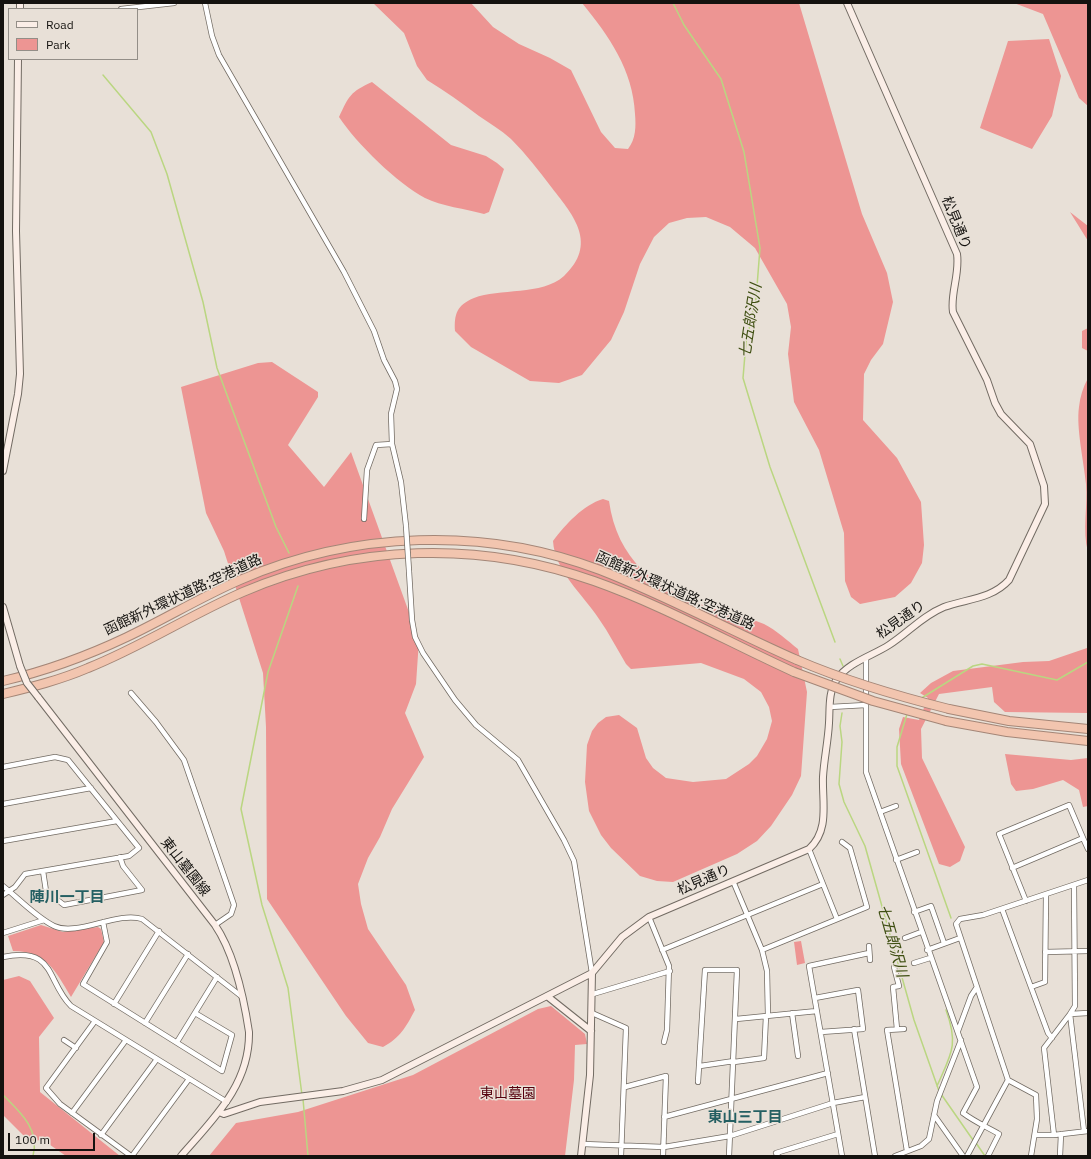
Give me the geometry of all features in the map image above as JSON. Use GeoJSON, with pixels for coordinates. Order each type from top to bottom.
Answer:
{"type":"FeatureCollection","features":[{"type":"Feature","properties":{"kind":"highway","name":"函館新外環状道路;空港道路"},"geometry":{"type":"LineString","coordinates":[[3,681],[37,673],[85,656],[127,637],[226,586],[271,568],[309,556],[360,545],[437,539],[476,541],[510,546],[545,553],[599,569],[831,675],[876,690],[949,710],[1009,721],[1088,729]]}},
{"type":"Feature","properties":{"kind":"highway","name":"函館新外環状道路;空港道路"},"geometry":{"type":"LineString","coordinates":[[3,694],[41,685],[88,668],[218,604],[275,580],[349,560],[400,553],[430,552],[508,558],[568,572],[621,591],[794,672],[873,701],[946,721],[1007,732],[1088,741]]}},
{"type":"Feature","properties":{"kind":"street"},"geometry":{"type":"LineString","coordinates":[[130,8],[174,3]]}},
{"type":"Feature","properties":{"kind":"street"},"geometry":{"type":"LineString","coordinates":[[205,3],[212,36],[219,55],[344,272],[374,331],[384,360],[397,389],[391,414],[392,444],[401,482],[406,526],[412,620],[415,637],[423,653],[455,700],[476,725],[518,760],[564,840],[574,861],[592,973],[593,994],[589,1099],[581,1156]]}},
{"type":"Feature","properties":{"kind":"street","name":"松見通り"},"geometry":{"type":"LineString","coordinates":[[592,973],[622,937],[649,918],[809,848],[815,843],[820,835],[824,817],[823,779],[828,746],[831,692],[836,680],[842,673],[854,664],[888,646],[931,613],[944,607],[992,594],[1004,586],[1009,580],[1045,504],[1046,496],[1030,444],[998,409],[987,380],[953,312],[952,306],[958,273],[957,254],[847,3]]}},
{"type":"Feature","properties":{"kind":"street"},"geometry":{"type":"LineString","coordinates":[[3,471],[18,394],[20,374],[16,231],[18,60]]}},
{"type":"Feature","properties":{"kind":"street"},"geometry":{"type":"LineString","coordinates":[[364,519],[367,470],[376,445],[392,444]]}},
{"type":"Feature","properties":{"kind":"street","name":"東山墓園線"},"geometry":{"type":"LineString","coordinates":[[3,607],[20,666],[27,683],[215,925],[227,947],[241,996],[249,1032],[248,1044],[239,1083],[227,1102],[181,1156]]}},
{"type":"Feature","properties":{"kind":"street"},"geometry":{"type":"LineString","coordinates":[[866,657],[866,772],[930,958],[977,1087],[963,1114],[978,1124],[984,1125],[999,1134],[988,1156]]}},
{"type":"Feature","properties":{"kind":"street"},"geometry":{"type":"LineString","coordinates":[[131,693],[156,722],[184,760],[234,905],[231,914],[215,925]]}},
{"type":"Feature","properties":{"kind":"street"},"geometry":{"type":"LineString","coordinates":[[830,707],[866,706]]}},
{"type":"Feature","properties":{"kind":"street"},"geometry":{"type":"LineString","coordinates":[[3,766],[60,757],[71,763],[139,848],[129,856],[25,874],[16,887],[3,895]]}},
{"type":"Feature","properties":{"kind":"street"},"geometry":{"type":"LineString","coordinates":[[3,804],[91,788]]}},
{"type":"Feature","properties":{"kind":"street"},"geometry":{"type":"LineString","coordinates":[[1026,901],[999,834],[1069,805],[1088,849]]}},
{"type":"Feature","properties":{"kind":"street"},"geometry":{"type":"LineString","coordinates":[[880,812],[896,806]]}},
{"type":"Feature","properties":{"kind":"street"},"geometry":{"type":"LineString","coordinates":[[3,841],[117,821]]}},
{"type":"Feature","properties":{"kind":"street"},"geometry":{"type":"LineString","coordinates":[[1012,868],[1083,838]]}},
{"type":"Feature","properties":{"kind":"street"},"geometry":{"type":"LineString","coordinates":[[762,950],[867,907],[850,848],[842,842]]}},
{"type":"Feature","properties":{"kind":"street"},"geometry":{"type":"LineString","coordinates":[[809,848],[837,919]]}},
{"type":"Feature","properties":{"kind":"street"},"geometry":{"type":"LineString","coordinates":[[896,860],[916,852]]}},
{"type":"Feature","properties":{"kind":"street"},"geometry":{"type":"LineString","coordinates":[[42,871],[46,891],[64,905],[142,890],[123,866],[120,857]]}},
{"type":"Feature","properties":{"kind":"street"},"geometry":{"type":"LineString","coordinates":[[1031,1156],[1037,1119],[1036,1095],[1008,1080],[956,924],[960,919],[983,915],[1088,880]]}},
{"type":"Feature","properties":{"kind":"street"},"geometry":{"type":"LineString","coordinates":[[700,1066],[764,1058],[767,1016],[767,971],[762,950],[733,881]]}},
{"type":"Feature","properties":{"kind":"street"},"geometry":{"type":"LineString","coordinates":[[662,950],[823,884]]}},
{"type":"Feature","properties":{"kind":"street"},"geometry":{"type":"LineString","coordinates":[[1054,1135],[1044,1048],[1075,1006],[1074,884]]}},
{"type":"Feature","properties":{"kind":"street"},"geometry":{"type":"LineString","coordinates":[[3,886],[53,926],[64,928],[135,917],[146,921],[241,996]]}},
{"type":"Feature","properties":{"kind":"street"},"geometry":{"type":"LineString","coordinates":[[1031,987],[1045,982],[1046,895]]}},
{"type":"Feature","properties":{"kind":"street"},"geometry":{"type":"LineString","coordinates":[[914,912],[931,906],[944,943]]}},
{"type":"Feature","properties":{"kind":"street"},"geometry":{"type":"LineString","coordinates":[[1002,909],[1048,1033],[1052,1038]]}},
{"type":"Feature","properties":{"kind":"street"},"geometry":{"type":"LineString","coordinates":[[649,918],[670,971],[667,1030],[664,1042]]}},
{"type":"Feature","properties":{"kind":"street"},"geometry":{"type":"LineString","coordinates":[[3,933],[44,920]]}},
{"type":"Feature","properties":{"kind":"street"},"geometry":{"type":"LineString","coordinates":[[103,922],[107,942],[82,984],[222,1071],[232,1035],[195,1013]]}},
{"type":"Feature","properties":{"kind":"street"},"geometry":{"type":"LineString","coordinates":[[114,1004],[159,931]]}},
{"type":"Feature","properties":{"kind":"street"},"geometry":{"type":"LineString","coordinates":[[906,938],[921,932]]}},
{"type":"Feature","properties":{"kind":"street"},"geometry":{"type":"LineString","coordinates":[[928,950],[960,938]]}},
{"type":"Feature","properties":{"kind":"street"},"geometry":{"type":"LineString","coordinates":[[869,946],[870,960]]}},
{"type":"Feature","properties":{"kind":"street"},"geometry":{"type":"LineString","coordinates":[[1045,952],[1088,951]]}},
{"type":"Feature","properties":{"kind":"street"},"geometry":{"type":"LineString","coordinates":[[842,1156],[809,966],[869,953]]}},
{"type":"Feature","properties":{"kind":"street"},"geometry":{"type":"LineString","coordinates":[[145,1023],[188,954]]}},
{"type":"Feature","properties":{"kind":"street"},"geometry":{"type":"LineString","coordinates":[[3,957],[22,955],[42,962],[52,974],[68,1003],[227,1102]]}},
{"type":"Feature","properties":{"kind":"street"},"geometry":{"type":"LineString","coordinates":[[914,963],[930,958]]}},
{"type":"Feature","properties":{"kind":"street"},"geometry":{"type":"LineString","coordinates":[[894,967],[899,986],[893,987],[897,1029]]}},
{"type":"Feature","properties":{"kind":"street"},"geometry":{"type":"LineString","coordinates":[[698,1082],[705,970],[738,970],[729,1156]]}},
{"type":"Feature","properties":{"kind":"street"},"geometry":{"type":"LineString","coordinates":[[593,994],[670,971]]}},
{"type":"Feature","properties":{"kind":"street"},"geometry":{"type":"LineString","coordinates":[[219,1112],[224,1114],[260,1102],[343,1091],[382,1080],[592,973]]}},
{"type":"Feature","properties":{"kind":"street"},"geometry":{"type":"LineString","coordinates":[[177,1042],[217,977]]}},
{"type":"Feature","properties":{"kind":"street"},"geometry":{"type":"LineString","coordinates":[[958,1032],[971,996],[977,987]]}},
{"type":"Feature","properties":{"kind":"street"},"geometry":{"type":"LineString","coordinates":[[815,998],[858,990],[863,1029],[821,1032]]}},
{"type":"Feature","properties":{"kind":"street"},"geometry":{"type":"LineString","coordinates":[[547,996],[591,1031]]}},
{"type":"Feature","properties":{"kind":"street"},"geometry":{"type":"LineString","coordinates":[[736,1020],[817,1011]]}},
{"type":"Feature","properties":{"kind":"street"},"geometry":{"type":"LineString","coordinates":[[592,1013],[626,1028],[625,1087],[621,1156]]}},
{"type":"Feature","properties":{"kind":"street"},"geometry":{"type":"LineString","coordinates":[[792,1013],[798,1056]]}},
{"type":"Feature","properties":{"kind":"street"},"geometry":{"type":"LineString","coordinates":[[1070,1014],[1088,1013]]}},
{"type":"Feature","properties":{"kind":"street"},"geometry":{"type":"LineString","coordinates":[[1035,1135],[1054,1135],[1086,1131],[1070,1014]]}},
{"type":"Feature","properties":{"kind":"street"},"geometry":{"type":"LineString","coordinates":[[95,1021],[46,1088],[60,1104],[131,1156],[189,1079]]}},
{"type":"Feature","properties":{"kind":"street"},"geometry":{"type":"LineString","coordinates":[[904,1028],[887,1030],[907,1151]]}},
{"type":"Feature","properties":{"kind":"street"},"geometry":{"type":"LineString","coordinates":[[854,1029],[875,1156]]}},
{"type":"Feature","properties":{"kind":"street"},"geometry":{"type":"LineString","coordinates":[[64,1040],[76,1048]]}},
{"type":"Feature","properties":{"kind":"street"},"geometry":{"type":"LineString","coordinates":[[72,1113],[126,1040]]}},
{"type":"Feature","properties":{"kind":"street"},"geometry":{"type":"LineString","coordinates":[[895,1156],[926,1142],[930,1135],[941,1088],[961,1040]]}},
{"type":"Feature","properties":{"kind":"street"},"geometry":{"type":"LineString","coordinates":[[101,1135],[157,1059]]}},
{"type":"Feature","properties":{"kind":"street"},"geometry":{"type":"LineString","coordinates":[[664,1117],[828,1073]]}},
{"type":"Feature","properties":{"kind":"street"},"geometry":{"type":"LineString","coordinates":[[625,1087],[666,1076],[663,1156]]}},
{"type":"Feature","properties":{"kind":"street"},"geometry":{"type":"LineString","coordinates":[[967,1156],[1008,1080]]}},
{"type":"Feature","properties":{"kind":"street"},"geometry":{"type":"LineString","coordinates":[[583,1144],[664,1147],[730,1136],[833,1103],[865,1097]]}},
{"type":"Feature","properties":{"kind":"street"},"geometry":{"type":"LineString","coordinates":[[934,1116],[963,1156]]}},
{"type":"Feature","properties":{"kind":"street"},"geometry":{"type":"LineString","coordinates":[[778,1156],[776,1153],[838,1134]]}},
{"type":"Feature","properties":{"kind":"street"},"geometry":{"type":"LineString","coordinates":[[1060,1156],[1061,1134]]}},
{"type":"Feature","properties":{"kind":"green space"},"geometry":{"type":"Polygon","coordinates":[[[373,3],[471,3],[493,27],[519,44],[550,58],[571,70],[601,132],[615,148],[628,149],[633,141],[635,132],[635,114],[630,83],[618,54],[582,3],[799,3],[862,214],[887,273],[893,302],[883,344],[871,360],[864,374],[863,420],[897,458],[921,502],[924,545],[922,563],[911,583],[895,597],[860,604],[851,597],[845,581],[844,533],[819,450],[794,402],[788,354],[791,327],[787,304],[755,248],[730,227],[706,217],[687,218],[669,223],[654,237],[640,264],[624,312],[611,340],[582,375],[559,383],[530,381],[471,347],[455,331],[456,315],[460,307],[468,301],[484,295],[544,286],[555,282],[564,276],[574,264],[580,253],[581,241],[579,230],[568,209],[511,139],[427,80],[417,66],[404,33],[373,3]]]}},
{"type":"Feature","properties":{"kind":"green space"},"geometry":{"type":"Polygon","coordinates":[[[1014,3],[1088,3],[1088,106],[1079,98],[1043,14],[1014,3]]]}},
{"type":"Feature","properties":{"kind":"green space"},"geometry":{"type":"Polygon","coordinates":[[[1049,39],[1061,76],[1052,116],[1032,149],[980,128],[1008,41],[1049,39]]]}},
{"type":"Feature","properties":{"kind":"green space"},"geometry":{"type":"Polygon","coordinates":[[[372,82],[451,145],[486,156],[504,169],[489,212],[484,214],[431,201],[414,192],[390,173],[356,139],[339,117],[351,95],[372,82]]]}},
{"type":"Feature","properties":{"kind":"green space"},"geometry":{"type":"Polygon","coordinates":[[[1070,212],[1088,226],[1088,241],[1070,212]]]}},
{"type":"Feature","properties":{"kind":"green space"},"geometry":{"type":"Polygon","coordinates":[[[1088,328],[1088,351],[1082,348],[1082,331],[1088,328]]]}},
{"type":"Feature","properties":{"kind":"green space"},"geometry":{"type":"Polygon","coordinates":[[[272,362],[318,392],[318,397],[288,445],[324,487],[351,452],[419,640],[416,684],[405,713],[424,757],[392,809],[380,837],[368,858],[358,884],[361,904],[368,929],[406,985],[415,1010],[402,1032],[389,1044],[383,1047],[368,1043],[346,1016],[267,899],[266,727],[263,673],[224,551],[206,513],[181,387],[258,363],[272,362]]]}},
{"type":"Feature","properties":{"kind":"green space"},"geometry":{"type":"Polygon","coordinates":[[[1088,378],[1088,552],[1085,535],[1086,484],[1079,435],[1078,415],[1079,403],[1088,378]]]}},
{"type":"Feature","properties":{"kind":"green space"},"geometry":{"type":"Polygon","coordinates":[[[603,499],[609,501],[613,522],[620,540],[630,556],[656,581],[690,600],[764,624],[777,632],[798,649],[807,692],[801,776],[792,795],[771,826],[757,841],[737,854],[673,882],[657,881],[640,876],[611,848],[601,835],[589,811],[585,782],[587,745],[592,731],[598,723],[606,717],[619,715],[637,728],[646,758],[653,768],[666,778],[693,782],[726,779],[749,764],[757,756],[767,739],[772,721],[769,707],[761,692],[744,679],[701,663],[631,669],[626,664],[603,624],[564,573],[555,552],[553,541],[563,528],[582,510],[603,499]]]}},
{"type":"Feature","properties":{"kind":"green space"},"geometry":{"type":"Polygon","coordinates":[[[1087,648],[1088,713],[1005,712],[994,702],[992,687],[939,694],[921,729],[922,758],[965,847],[960,861],[950,867],[939,864],[901,764],[899,729],[903,717],[919,720],[928,698],[920,693],[931,683],[953,671],[1023,662],[1049,661],[1087,648]]]}},
{"type":"Feature","properties":{"kind":"green space"},"geometry":{"type":"Polygon","coordinates":[[[1005,754],[1071,760],[1088,758],[1088,806],[1083,807],[1079,790],[1063,780],[1033,789],[1016,791],[1011,784],[1005,754]]]}},
{"type":"Feature","properties":{"kind":"green space"},"geometry":{"type":"Polygon","coordinates":[[[41,925],[63,932],[98,927],[101,929],[104,942],[71,997],[55,971],[42,959],[25,952],[13,951],[8,936],[41,925]]]}},
{"type":"Feature","properties":{"kind":"green space"},"geometry":{"type":"Polygon","coordinates":[[[801,941],[805,963],[797,965],[794,942],[801,941]]]}},
{"type":"Feature","properties":{"kind":"green space"},"geometry":{"type":"Polygon","coordinates":[[[19,976],[30,981],[54,1018],[39,1037],[40,1092],[120,1156],[66,1156],[43,1140],[29,1141],[3,1115],[3,980],[19,976]]]}},
{"type":"Feature","properties":{"kind":"green space","name":"東山墓園"},"geometry":{"type":"Polygon","coordinates":[[[551,1006],[585,1034],[587,1044],[575,1045],[574,1080],[565,1156],[209,1156],[236,1123],[298,1112],[413,1075],[538,1009],[551,1006]]]}},
{"type":"Feature","properties":{"kind":"waterway","name":"七五郎沢川"},"geometry":{"type":"LineString","coordinates":[[673,3],[684,25],[721,79],[744,152],[760,248],[756,299],[746,342],[743,378],[770,467],[835,642]]}},
{"type":"Feature","properties":{"kind":"waterway"},"geometry":{"type":"LineString","coordinates":[[103,75],[151,132],[167,174],[203,302],[217,368],[276,527],[289,553]]}},
{"type":"Feature","properties":{"kind":"waterway"},"geometry":{"type":"LineString","coordinates":[[298,586],[268,672],[241,809],[262,905],[288,988],[302,1095]]}},
{"type":"Feature","properties":{"kind":"waterway","name":"七五郎沢川"},"geometry":{"type":"LineString","coordinates":[[840,659],[843,666]]}},
{"type":"Feature","properties":{"kind":"waterway"},"geometry":{"type":"LineString","coordinates":[[920,699],[973,666],[982,664],[1057,680],[1088,662]]}},
{"type":"Feature","properties":{"kind":"waterway","name":"七五郎沢川"},"geometry":{"type":"LineString","coordinates":[[842,713],[840,726],[842,742],[839,784],[844,802],[865,846],[914,1020],[939,1091]]}},
{"type":"Feature","properties":{"kind":"waterway"},"geometry":{"type":"LineString","coordinates":[[907,714],[897,747],[897,766],[951,918]]}},
{"type":"Feature","properties":{"kind":"waterway"},"geometry":{"type":"LineString","coordinates":[[937,1086],[946,1066],[953,1041],[950,1022],[946,1010]]}},
{"type":"Feature","properties":{"kind":"waterway","name":"七五郎沢川"},"geometry":{"type":"LineString","coordinates":[[941,1094],[973,1140]]}},
{"type":"Feature","properties":{"kind":"waterway"},"geometry":{"type":"LineString","coordinates":[[3,1095],[22,1115],[31,1129],[34,1137],[33,1156]]}},
{"type":"Feature","properties":{"kind":"waterway"},"geometry":{"type":"LineString","coordinates":[[303,1099],[308,1156]]}},
{"type":"Feature","properties":{"kind":"waterway","name":"七五郎沢川"},"geometry":{"type":"LineString","coordinates":[[976,1143],[985,1156]]}},
{"type":"Feature","properties":{"kind":"district","name":"陣川一丁目"},"geometry":{"type":"Point","coordinates":[67,898]}},
{"type":"Feature","properties":{"kind":"district","name":"東山三丁目"},"geometry":{"type":"Point","coordinates":[745,1118]}}]}
